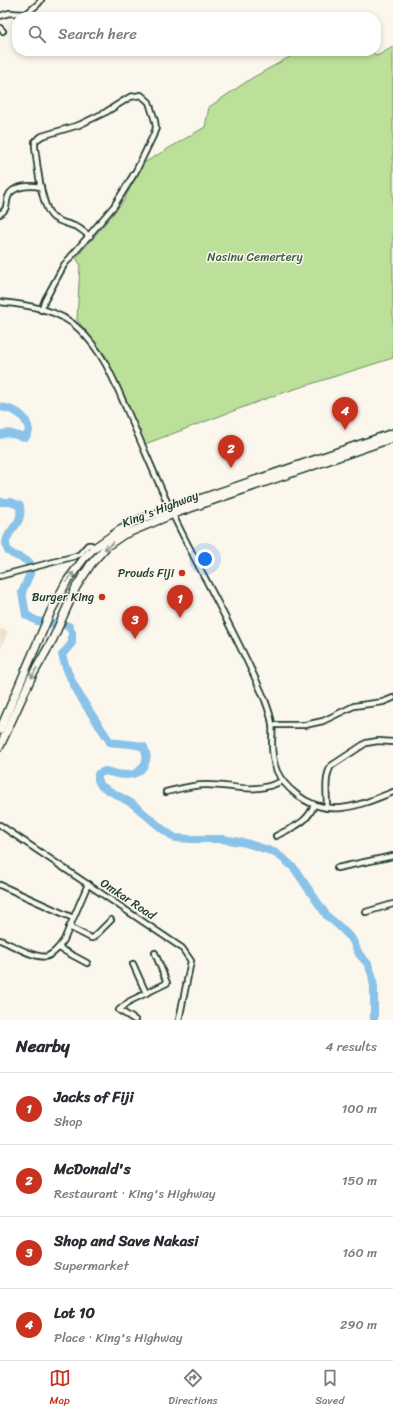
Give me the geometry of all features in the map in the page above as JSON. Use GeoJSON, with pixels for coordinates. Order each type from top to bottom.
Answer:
{"type":"FeatureCollection","features":[{"type":"Feature","properties":{"kind":"highway","name":"King's Highway"},"geometry":{"type":"LineString","coordinates":[[0,746],[31,678],[53,639],[76,587],[90,564],[107,546],[129,532],[172,512],[393,433]]}},
{"type":"Feature","properties":{"kind":"highway","name":"King's Highway"},"geometry":{"type":"LineString","coordinates":[[0,730],[43,633],[51,611],[67,580],[84,557],[94,548],[120,530],[138,520],[172,512],[393,438]]}},
{"type":"Feature","properties":{"kind":"street"},"geometry":{"type":"LineString","coordinates":[[28,12],[41,0]]}},
{"type":"Feature","properties":{"kind":"street"},"geometry":{"type":"LineString","coordinates":[[0,16],[12,13]]}},
{"type":"Feature","properties":{"kind":"street"},"geometry":{"type":"LineString","coordinates":[[42,310],[45,300],[64,265],[90,236],[114,206],[136,171],[156,128],[148,102],[144,96],[141,95],[130,97],[106,112],[79,125],[42,136],[36,141],[35,147],[46,208],[53,218],[79,228],[90,236]]}},
{"type":"Feature","properties":{"kind":"street"},"geometry":{"type":"LineString","coordinates":[[0,214],[7,207],[8,197],[11,192],[22,187],[34,185],[41,187]]}},
{"type":"Feature","properties":{"kind":"street"},"geometry":{"type":"LineString","coordinates":[[0,302],[29,306],[66,319],[79,329],[107,364],[172,512],[219,605],[265,702],[272,725],[273,762],[282,781],[297,796],[314,805],[327,808],[352,807],[393,792]]}},
{"type":"Feature","properties":{"kind":"street"},"geometry":{"type":"LineString","coordinates":[[0,576],[31,569],[80,554],[88,545],[91,545],[94,548]]}},
{"type":"Feature","properties":{"kind":"street"},"geometry":{"type":"LineString","coordinates":[[272,725],[305,725],[323,721],[354,706],[386,702],[393,698]]}},
{"type":"Feature","properties":{"kind":"street"},"geometry":{"type":"LineString","coordinates":[[327,808],[327,784],[329,771],[332,766],[366,743],[378,741],[393,742]]}},
{"type":"Feature","properties":{"kind":"street"},"geometry":{"type":"LineString","coordinates":[[166,792],[204,785],[220,785],[251,789],[271,786],[282,781]]}},
{"type":"Feature","properties":{"kind":"street"},"geometry":{"type":"LineString","coordinates":[[276,836],[303,822],[311,813],[314,805]]}},
{"type":"Feature","properties":{"kind":"street","name":"Omkar Road"},"geometry":{"type":"LineString","coordinates":[[0,825],[175,942],[187,954],[191,961],[179,1020]]}},
{"type":"Feature","properties":{"kind":"street"},"geometry":{"type":"LineString","coordinates":[[337,868],[393,856]]}},
{"type":"Feature","properties":{"kind":"street"},"geometry":{"type":"LineString","coordinates":[[0,940],[36,956],[47,956],[58,948],[64,940],[88,884]]}},
{"type":"Feature","properties":{"kind":"street"},"geometry":{"type":"LineString","coordinates":[[0,885],[73,918]]}},
{"type":"Feature","properties":{"kind":"street"},"geometry":{"type":"LineString","coordinates":[[366,912],[393,904]]}},
{"type":"Feature","properties":{"kind":"street"},"geometry":{"type":"LineString","coordinates":[[69,927],[92,939],[111,920]]}},
{"type":"Feature","properties":{"kind":"street"},"geometry":{"type":"LineString","coordinates":[[58,948],[87,962]]}},
{"type":"Feature","properties":{"kind":"street"},"geometry":{"type":"LineString","coordinates":[[135,1020],[118,1010],[130,1001],[167,983],[155,953]]}},
{"type":"Feature","properties":{"kind":"street"},"geometry":{"type":"LineString","coordinates":[[133,964],[146,993]]}},
{"type":"Feature","properties":{"kind":"shaded area"},"geometry":{"type":"Polygon","coordinates":[[[0,629],[8,631],[0,650],[0,629]]]}},
{"type":"Feature","properties":{"kind":"green space","name":"Nasinu Cemertery"},"geometry":{"type":"Polygon","coordinates":[[[393,47],[393,358],[276,395],[145,444],[106,356],[77,320],[80,264],[76,258],[123,202],[142,164],[205,127],[209,107],[252,78],[291,56],[381,56],[381,54],[393,47]]]}},
{"type":"Feature","properties":{"kind":"waterway"},"geometry":{"type":"LineString","coordinates":[[0,407],[11,409],[23,417],[28,425],[29,431],[26,437],[10,433],[0,435]]}},
{"type":"Feature","properties":{"kind":"waterway"},"geometry":{"type":"LineString","coordinates":[[0,502],[11,502],[20,506],[20,518],[10,533],[6,543],[8,551],[30,563],[30,574],[22,592],[26,615],[37,621],[69,626],[72,633],[72,643],[62,655],[76,690],[110,742],[144,747],[146,762],[139,771],[130,775],[105,771],[98,774],[98,780],[101,786],[133,804],[175,838],[222,839],[246,843],[274,852],[285,860],[294,868],[327,916],[352,939],[359,954],[368,964],[374,987],[374,1020]]}},
{"type":"Feature","properties":{"kind":"place","name":"Lot 10"},"geometry":{"type":"Point","coordinates":[345,430]}},
{"type":"Feature","properties":{"kind":"place","name":"McDonald's"},"geometry":{"type":"Point","coordinates":[231,468]}},
{"type":"Feature","properties":{"kind":"place","name":"Prouds Fiji"},"geometry":{"type":"Point","coordinates":[182,573]}},
{"type":"Feature","properties":{"kind":"place","name":"Burger King"},"geometry":{"type":"Point","coordinates":[102,597]}},
{"type":"Feature","properties":{"kind":"place","name":"Jacks of Fiji"},"geometry":{"type":"Point","coordinates":[180,618]}},
{"type":"Feature","properties":{"kind":"place","name":"Shop and Save Nakasi"},"geometry":{"type":"Point","coordinates":[135,639]}}]}
